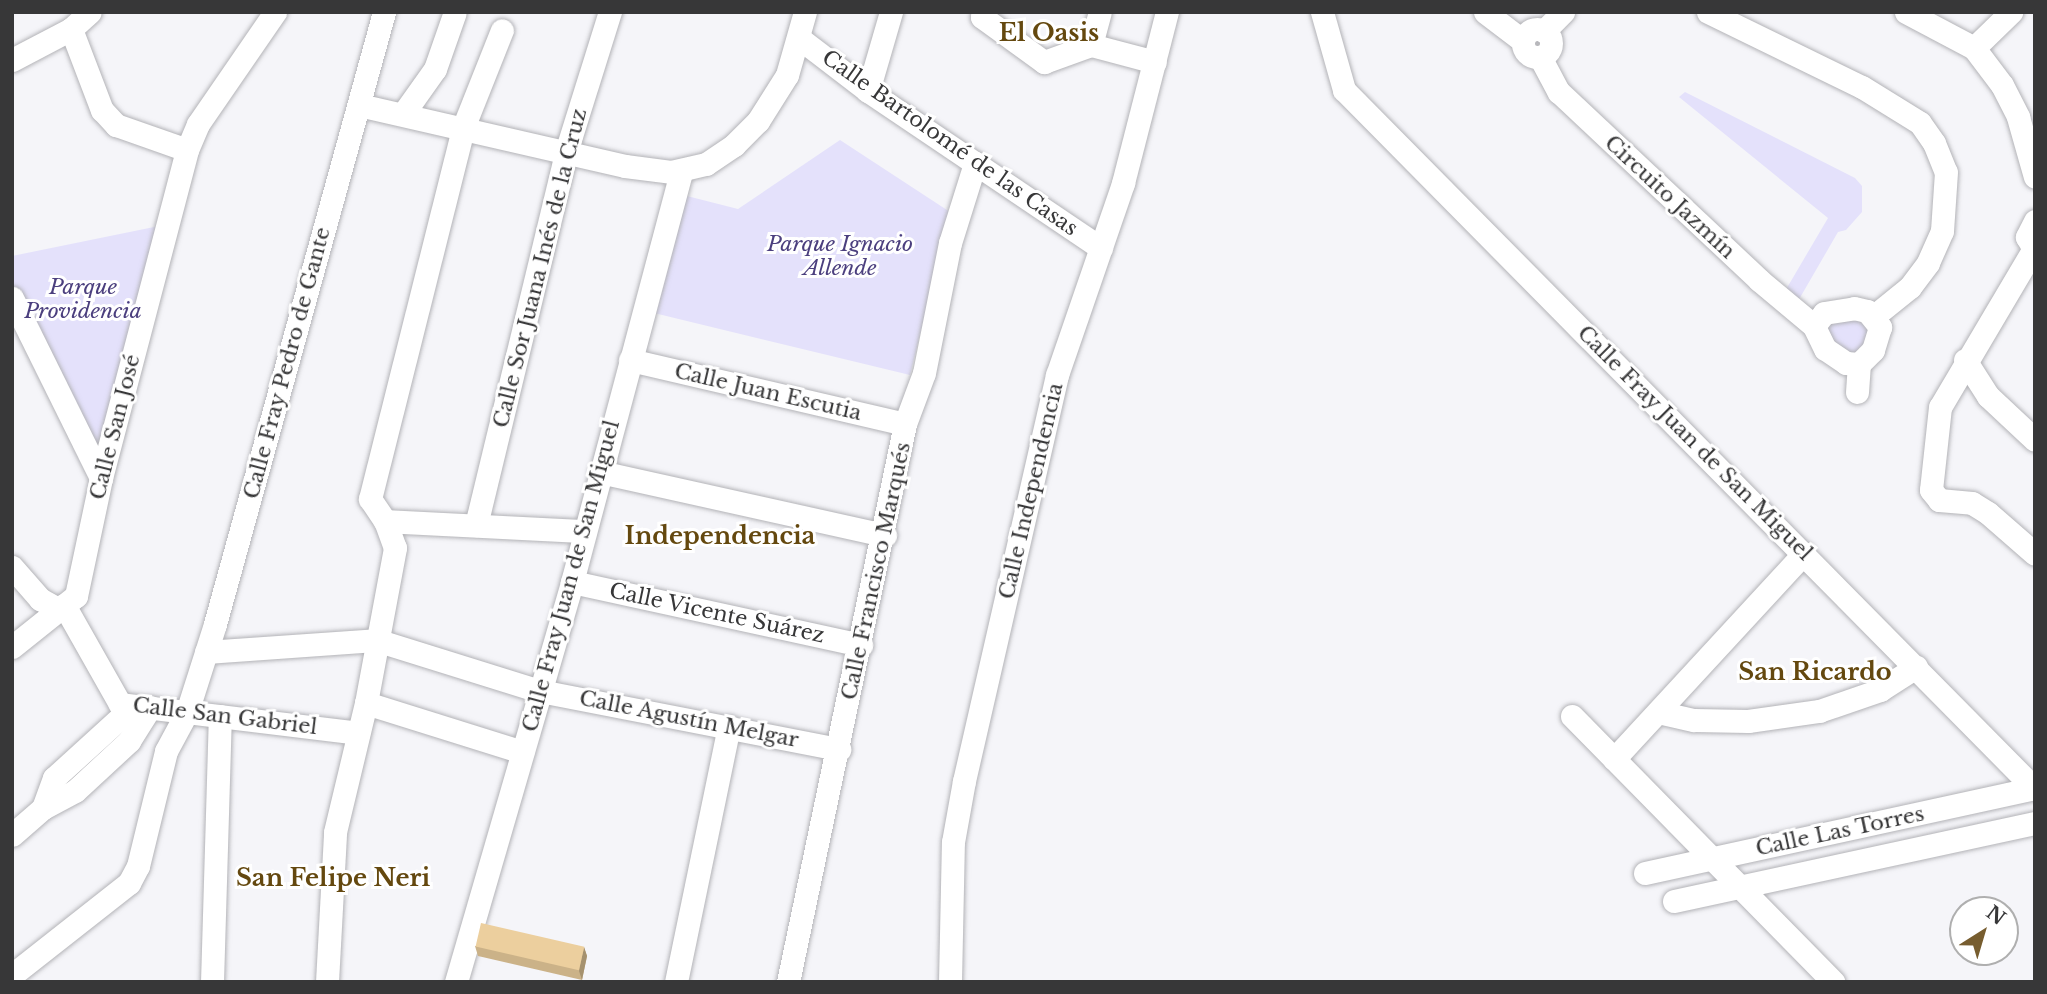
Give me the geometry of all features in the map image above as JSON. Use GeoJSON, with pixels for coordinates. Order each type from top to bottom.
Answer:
{"type":"FeatureCollection","features":[{"type":"Feature","properties":{"kind":"street"},"geometry":{"type":"LineString","coordinates":[[12,60],[71,29],[90,12]]}},
{"type":"Feature","properties":{"kind":"street","name":"Calle San José"},"geometry":{"type":"LineString","coordinates":[[12,647],[76,596],[101,478],[187,150],[198,124],[275,12]]}},
{"type":"Feature","properties":{"kind":"street"},"geometry":{"type":"LineString","coordinates":[[403,114],[435,69],[455,12]]}},
{"type":"Feature","properties":{"kind":"street","name":"Calle Sor Juana Inés de la Cruz"},"geometry":{"type":"LineString","coordinates":[[476,525],[566,152],[610,12]]}},
{"type":"Feature","properties":{"kind":"street"},"geometry":{"type":"LineString","coordinates":[[359,105],[625,166],[682,170],[706,164],[734,145],[758,121],[787,75],[800,38],[805,12]]}},
{"type":"Feature","properties":{"kind":"street"},"geometry":{"type":"LineString","coordinates":[[868,91],[891,12]]}},
{"type":"Feature","properties":{"kind":"street"},"geometry":{"type":"LineString","coordinates":[[983,12],[982,17],[1044,62],[1091,45],[1155,62]]}},
{"type":"Feature","properties":{"kind":"street"},"geometry":{"type":"LineString","coordinates":[[1091,45],[1100,12]]}},
{"type":"Feature","properties":{"kind":"street","name":"Calle Independencia"},"geometry":{"type":"LineString","coordinates":[[950,982],[953,842],[964,781],[1057,375],[1123,183],[1167,12]]}},
{"type":"Feature","properties":{"kind":"street"},"geometry":{"type":"LineString","coordinates":[[1485,12],[1522,41],[1527,54],[1540,57],[1551,45],[1544,30]]}},
{"type":"Feature","properties":{"kind":"street"},"geometry":{"type":"LineString","coordinates":[[1522,41],[1528,31],[1544,30],[1563,12]]}},
{"type":"Feature","properties":{"kind":"street"},"geometry":{"type":"LineString","coordinates":[[1708,12],[1862,87],[1920,123],[1934,143],[1946,172],[1942,231],[1910,287],[1874,316]]}},
{"type":"Feature","properties":{"kind":"street"},"geometry":{"type":"LineString","coordinates":[[1906,12],[1974,48],[2002,85],[2018,117],[2035,177]]}},
{"type":"Feature","properties":{"kind":"street"},"geometry":{"type":"LineString","coordinates":[[1974,48],[2011,12]]}},
{"type":"Feature","properties":{"kind":"street","name":"Calle Fray Juan de San Miguel"},"geometry":{"type":"LineString","coordinates":[[1332,14],[1358,88],[1354,98],[2034,788]]}},
{"type":"Feature","properties":{"kind":"street","name":"Calle Fray Pedro de Gante"},"geometry":{"type":"LineString","coordinates":[[12,975],[129,883],[138,866],[166,751],[187,712],[206,652],[359,105],[378,15]]}},
{"type":"Feature","properties":{"kind":"street"},"geometry":{"type":"LineString","coordinates":[[71,29],[102,110],[116,125],[187,150]]}},
{"type":"Feature","properties":{"kind":"street"},"geometry":{"type":"LineString","coordinates":[[327,982],[335,832],[366,703],[395,548],[385,521],[370,499],[463,128],[502,30]]}},
{"type":"Feature","properties":{"kind":"street","name":"Calle Bartolomé de las Casas"},"geometry":{"type":"LineString","coordinates":[[800,38],[868,91],[1101,248]]}},
{"type":"Feature","properties":{"kind":"street","name":"Circuito Jazmín"},"geometry":{"type":"LineString","coordinates":[[1540,57],[1559,92],[1759,281],[1814,326]]}},
{"type":"Feature","properties":{"kind":"street","name":"Calle Francisco Marqués"},"geometry":{"type":"LineString","coordinates":[[788,982],[885,535],[905,424],[924,373],[950,243],[975,163]]}},
{"type":"Feature","properties":{"kind":"street","name":"Calle Fray Juan de San Miguel"},"geometry":{"type":"LineString","coordinates":[[456,982],[572,582],[682,170]]}},
{"type":"Feature","properties":{"kind":"street"},"geometry":{"type":"LineString","coordinates":[[2035,221],[2027,237],[2034,250],[1965,360],[1940,407],[1931,490],[1939,500],[1972,503],[1988,513],[2035,554]]}},
{"type":"Feature","properties":{"kind":"street"},"geometry":{"type":"LineString","coordinates":[[12,298],[101,478]]}},
{"type":"Feature","properties":{"kind":"street"},"geometry":{"type":"LineString","coordinates":[[1854,308],[1874,316],[1880,337],[1868,359],[1859,364],[1846,363],[1825,349],[1814,326],[1816,318],[1824,313],[1854,308]]}},
{"type":"Feature","properties":{"kind":"street","name":"Calle Juan Escutia"},"geometry":{"type":"LineString","coordinates":[[630,360],[905,424]]}},
{"type":"Feature","properties":{"kind":"street"},"geometry":{"type":"LineString","coordinates":[[1965,360],[1988,396],[2035,440]]}},
{"type":"Feature","properties":{"kind":"street"},"geometry":{"type":"LineString","coordinates":[[1857,392],[1859,364]]}},
{"type":"Feature","properties":{"kind":"street"},"geometry":{"type":"LineString","coordinates":[[600,472],[885,535]]}},
{"type":"Feature","properties":{"kind":"street"},"geometry":{"type":"LineString","coordinates":[[385,521],[584,531]]}},
{"type":"Feature","properties":{"kind":"street"},"geometry":{"type":"LineString","coordinates":[[1614,759],[1804,554]]}},
{"type":"Feature","properties":{"kind":"street","name":"Calle San Gabriel"},"geometry":{"type":"LineString","coordinates":[[12,567],[40,599],[60,607],[120,704],[358,733]]}},
{"type":"Feature","properties":{"kind":"street","name":"Calle Vicente Suárez"},"geometry":{"type":"LineString","coordinates":[[572,582],[861,645]]}},
{"type":"Feature","properties":{"kind":"street"},"geometry":{"type":"LineString","coordinates":[[206,652],[376,639]]}},
{"type":"Feature","properties":{"kind":"street","name":"Calle Agustín Melgar"},"geometry":{"type":"LineString","coordinates":[[376,639],[540,691],[839,749]]}},
{"type":"Feature","properties":{"kind":"street"},"geometry":{"type":"LineString","coordinates":[[1658,712],[1694,720],[1748,721],[1819,711],[1880,690],[1916,667]]}},
{"type":"Feature","properties":{"kind":"street"},"geometry":{"type":"LineString","coordinates":[[366,703],[522,752]]}},
{"type":"Feature","properties":{"kind":"street"},"geometry":{"type":"LineString","coordinates":[[12,835],[43,808],[75,791],[129,741],[142,706]]}},
{"type":"Feature","properties":{"kind":"street"},"geometry":{"type":"LineString","coordinates":[[212,982],[219,716]]}},
{"type":"Feature","properties":{"kind":"street"},"geometry":{"type":"LineString","coordinates":[[1572,716],[1833,982]]}},
{"type":"Feature","properties":{"kind":"street"},"geometry":{"type":"LineString","coordinates":[[676,982],[729,726]]}},
{"type":"Feature","properties":{"kind":"street","name":"Calle Las Torres"},"geometry":{"type":"LineString","coordinates":[[1645,873],[2034,788]]}},
{"type":"Feature","properties":{"kind":"street","name":"Calle Las Torres"},"geometry":{"type":"LineString","coordinates":[[1674,901],[2035,823]]}},
{"type":"Feature","properties":{"kind":"green space"},"geometry":{"type":"Polygon","coordinates":[[[1685,92],[1855,178],[1862,186],[1862,212],[1846,230],[1838,232],[1794,308],[1781,298],[1828,218],[1679,97],[1685,92]]]}},
{"type":"Feature","properties":{"kind":"green space","name":"Parque Ignacio Allende"},"geometry":{"type":"Polygon","coordinates":[[[840,140],[950,212],[910,375],[654,313],[683,195],[738,209],[840,140]]]}},
{"type":"Feature","properties":{"kind":"green space","name":"Parque Providencia"},"geometry":{"type":"Polygon","coordinates":[[[159,226],[99,462],[12,286],[12,256],[159,226]]]}},
{"type":"Feature","properties":{"kind":"green space"},"geometry":{"type":"Polygon","coordinates":[[[1854,308],[1880,327],[1846,363],[1816,318],[1854,308]]]}},
{"type":"Feature","properties":{"kind":"building"},"geometry":{"type":"Polygon","coordinates":[[[481,923],[584,947],[579,970],[476,946],[481,923]]]}},
{"type":"Feature","properties":{"kind":"district","name":"El Oasis"},"geometry":{"type":"Point","coordinates":[1049,33]}},
{"type":"Feature","properties":{"kind":"district","name":"Independencia"},"geometry":{"type":"Point","coordinates":[720,536]}},
{"type":"Feature","properties":{"kind":"district","name":"San Ricardo"},"geometry":{"type":"Point","coordinates":[1815,672]}},
{"type":"Feature","properties":{"kind":"district","name":"San Felipe Neri"},"geometry":{"type":"Point","coordinates":[333,878]}}]}
